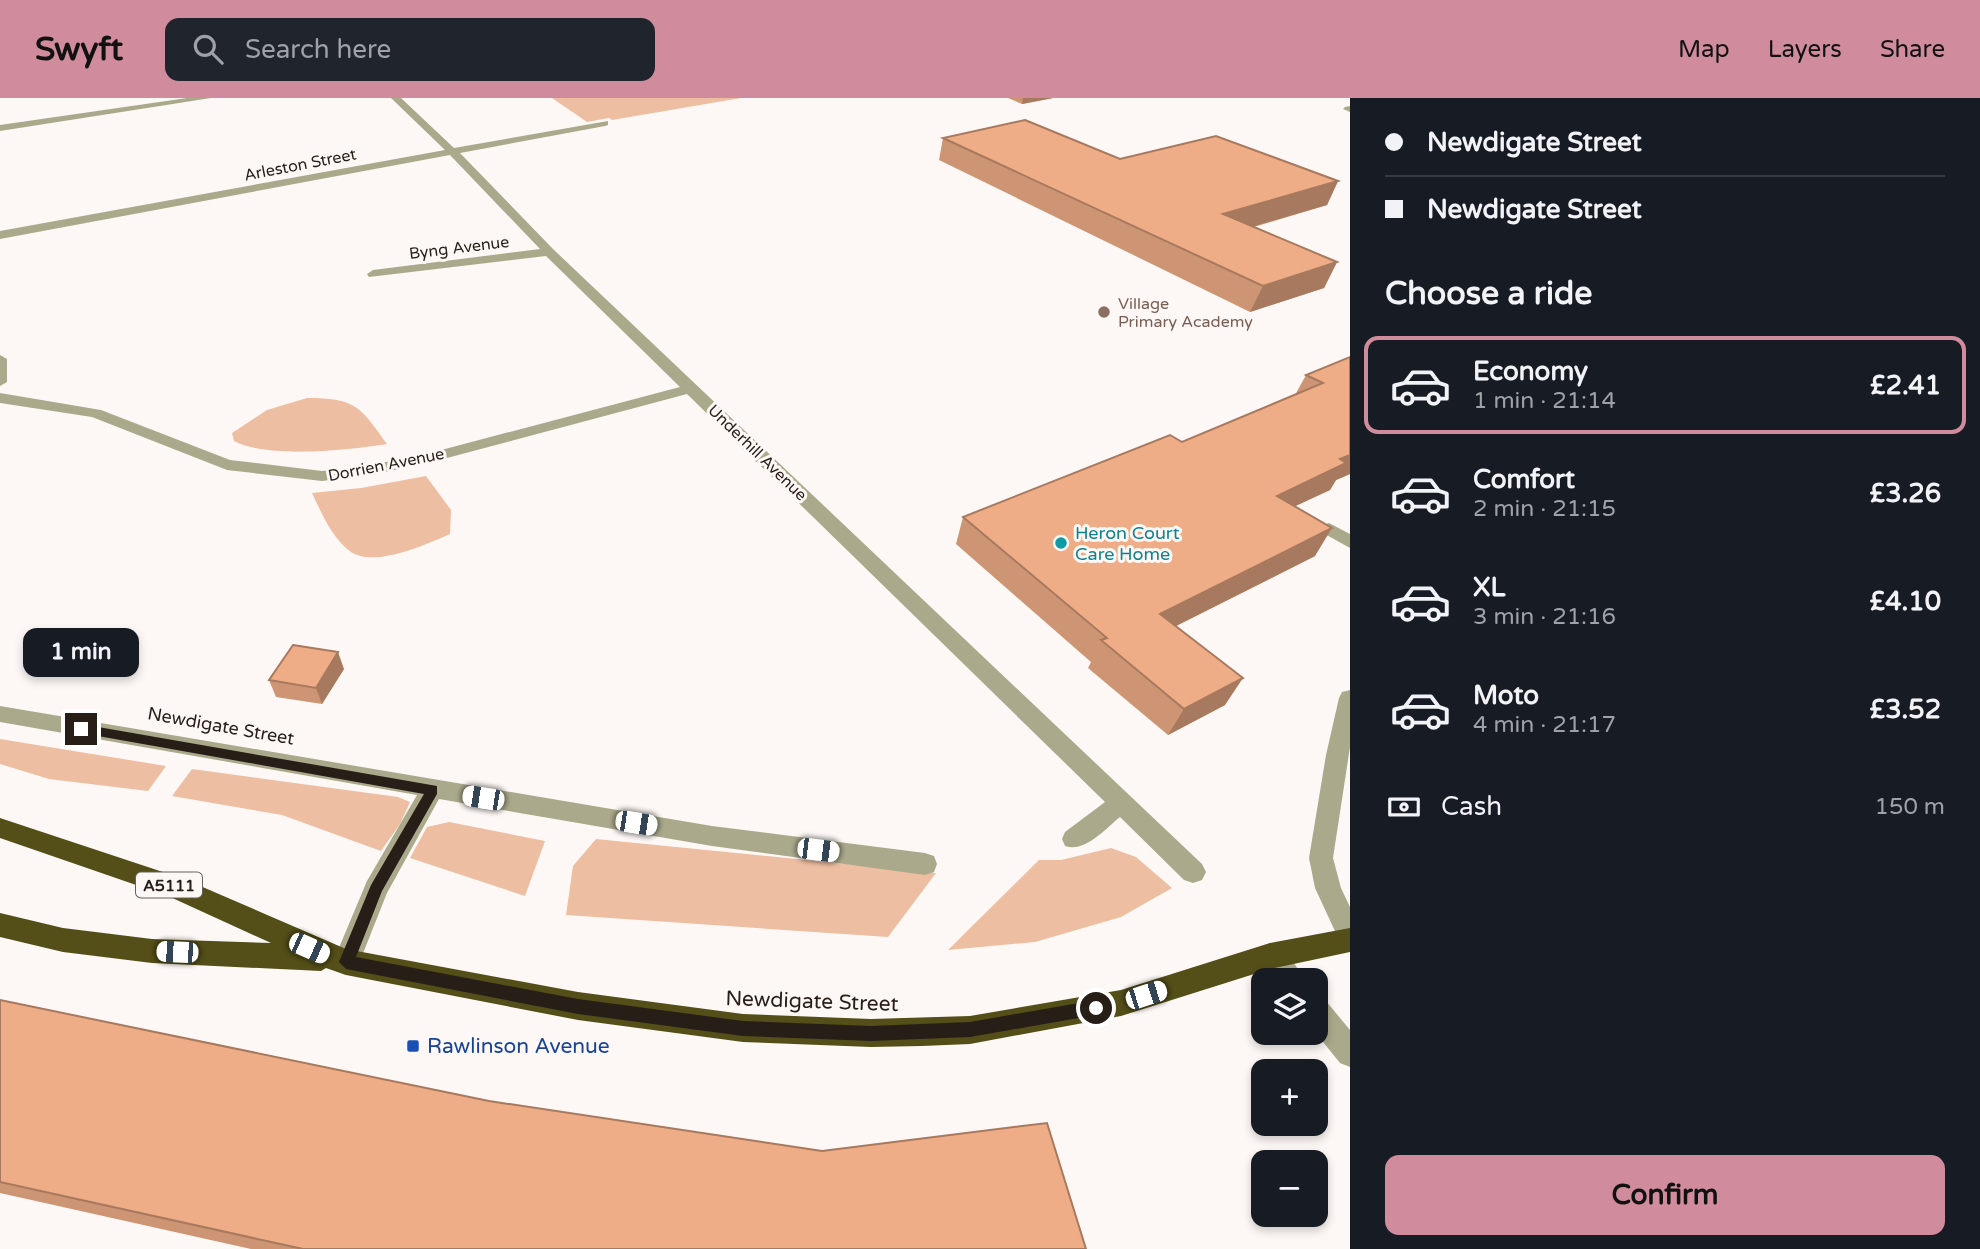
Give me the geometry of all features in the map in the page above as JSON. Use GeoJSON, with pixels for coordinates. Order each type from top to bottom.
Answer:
{"type":"FeatureCollection","features":[{"type":"Feature","properties":{"kind":"highway","name":"Newdigate Street"},"geometry":{"type":"LineString","coordinates":[[0,828],[175,887],[339,960]]}},
{"type":"Feature","properties":{"kind":"highway","name":"Newdigate Street"},"geometry":{"type":"LineString","coordinates":[[0,925],[63,940],[152,951],[339,960],[578,1006],[743,1028],[871,1034],[970,1030],[1121,1003],[1270,956]]}},
{"type":"Feature","properties":{"kind":"highway","name":"A5111"},"geometry":{"type":"LineString","coordinates":[[1270,956],[1350,937]]}},
{"type":"Feature","properties":{"kind":"street"},"geometry":{"type":"LineString","coordinates":[[0,128],[206,98]]}},
{"type":"Feature","properties":{"kind":"street","name":"Underhill Avenue"},"geometry":{"type":"LineString","coordinates":[[396,98],[452,151],[549,252],[1194,872]]}},
{"type":"Feature","properties":{"kind":"street","name":"Arleston Street"},"geometry":{"type":"LineString","coordinates":[[0,235],[606,123]]}},
{"type":"Feature","properties":{"kind":"street","name":"Byng Avenue"},"geometry":{"type":"LineString","coordinates":[[373,274],[549,252]]}},
{"type":"Feature","properties":{"kind":"street"},"geometry":{"type":"LineString","coordinates":[[0,359],[0,382]]}},
{"type":"Feature","properties":{"kind":"street","name":"Dorrien Avenue"},"geometry":{"type":"LineString","coordinates":[[0,398],[95,413],[227,465],[322,477],[372,470],[447,453],[692,388]]}},
{"type":"Feature","properties":{"kind":"street"},"geometry":{"type":"LineString","coordinates":[[1329,529],[1350,542]]}},
{"type":"Feature","properties":{"kind":"street"},"geometry":{"type":"LineString","coordinates":[[1350,698],[1321,858],[1328,888],[1350,937]]}},
{"type":"Feature","properties":{"kind":"street","name":"Newdigate Street"},"geometry":{"type":"LineString","coordinates":[[0,715],[712,836],[925,864]]}},
{"type":"Feature","properties":{"kind":"street"},"geometry":{"type":"LineString","coordinates":[[339,960],[432,790]]}},
{"type":"Feature","properties":{"kind":"street"},"geometry":{"type":"LineString","coordinates":[[1074,839],[1122,803]]}},
{"type":"Feature","properties":{"kind":"street"},"geometry":{"type":"LineString","coordinates":[[1270,956],[1280,968]]}},
{"type":"Feature","properties":{"kind":"street"},"geometry":{"type":"LineString","coordinates":[[1328,1026],[1350,1053]]}},
{"type":"Feature","properties":{"kind":"shaded area"},"geometry":{"type":"Polygon","coordinates":[[[552,98],[741,98],[587,122],[552,98]]]}},
{"type":"Feature","properties":{"kind":"shaded area"},"geometry":{"type":"Polygon","coordinates":[[[307,398],[336,400],[355,407],[370,421],[387,444],[309,452],[267,450],[234,441],[232,433],[267,410],[307,398]]]}},
{"type":"Feature","properties":{"kind":"shaded area"},"geometry":{"type":"Polygon","coordinates":[[[426,476],[451,510],[450,534],[387,556],[361,556],[351,552],[333,533],[312,493],[361,488],[426,476]]]}},
{"type":"Feature","properties":{"kind":"shaded area"},"geometry":{"type":"Polygon","coordinates":[[[0,739],[166,766],[148,791],[49,779],[0,764],[0,739]]]}},
{"type":"Feature","properties":{"kind":"shaded area"},"geometry":{"type":"Polygon","coordinates":[[[192,769],[398,797],[410,802],[400,824],[381,851],[282,815],[172,796],[192,769]]]}},
{"type":"Feature","properties":{"kind":"shaded area"},"geometry":{"type":"Polygon","coordinates":[[[449,822],[545,841],[525,896],[410,858],[427,827],[449,822]]]}},
{"type":"Feature","properties":{"kind":"shaded area"},"geometry":{"type":"Polygon","coordinates":[[[596,839],[936,873],[888,937],[566,915],[573,866],[596,839]]]}},
{"type":"Feature","properties":{"kind":"shaded area"},"geometry":{"type":"Polygon","coordinates":[[[1111,848],[1136,857],[1172,888],[1121,917],[1035,942],[948,950],[1039,860],[1061,860],[1111,848]]]}},
{"type":"Feature","properties":{"kind":"building"},"geometry":{"type":"Polygon","coordinates":[[[1025,120],[1120,159],[1216,136],[1338,181],[1223,214],[1337,262],[1263,286],[943,138],[1025,120]]]}},
{"type":"Feature","properties":{"kind":"building"},"geometry":{"type":"Polygon","coordinates":[[[1350,357],[1350,455],[1340,459],[1346,463],[1277,496],[1332,528],[1160,614],[1243,678],[1184,709],[1101,640],[1107,638],[963,517],[1170,435],[1182,442],[1323,383],[1306,375],[1350,357]]]}},
{"type":"Feature","properties":{"kind":"building"},"geometry":{"type":"Polygon","coordinates":[[[293,645],[338,652],[316,688],[269,680],[293,645]]]}},
{"type":"Feature","properties":{"kind":"building"},"geometry":{"type":"Polygon","coordinates":[[[0,1000],[489,1101],[822,1151],[1047,1123],[1086,1249],[303,1249],[0,1182],[0,1000]]]}},
{"type":"Feature","properties":{"kind":"place","name":"Village Primary Academy"},"geometry":{"type":"Point","coordinates":[1104,312]}},
{"type":"Feature","properties":{"kind":"place","name":"Heron Court Care Home"},"geometry":{"type":"Point","coordinates":[1061,543]}},
{"type":"Feature","properties":{"kind":"place","name":"Rawlinson Avenue"},"geometry":{"type":"Point","coordinates":[413,1046]}},
{"type":"Feature","properties":{"kind":"route"},"geometry":{"type":"LineString","coordinates":[[81,729],[432,790],[376,889],[346,962],[578,1006],[743,1028],[871,1034],[970,1030],[1096,1008]]}}]}
